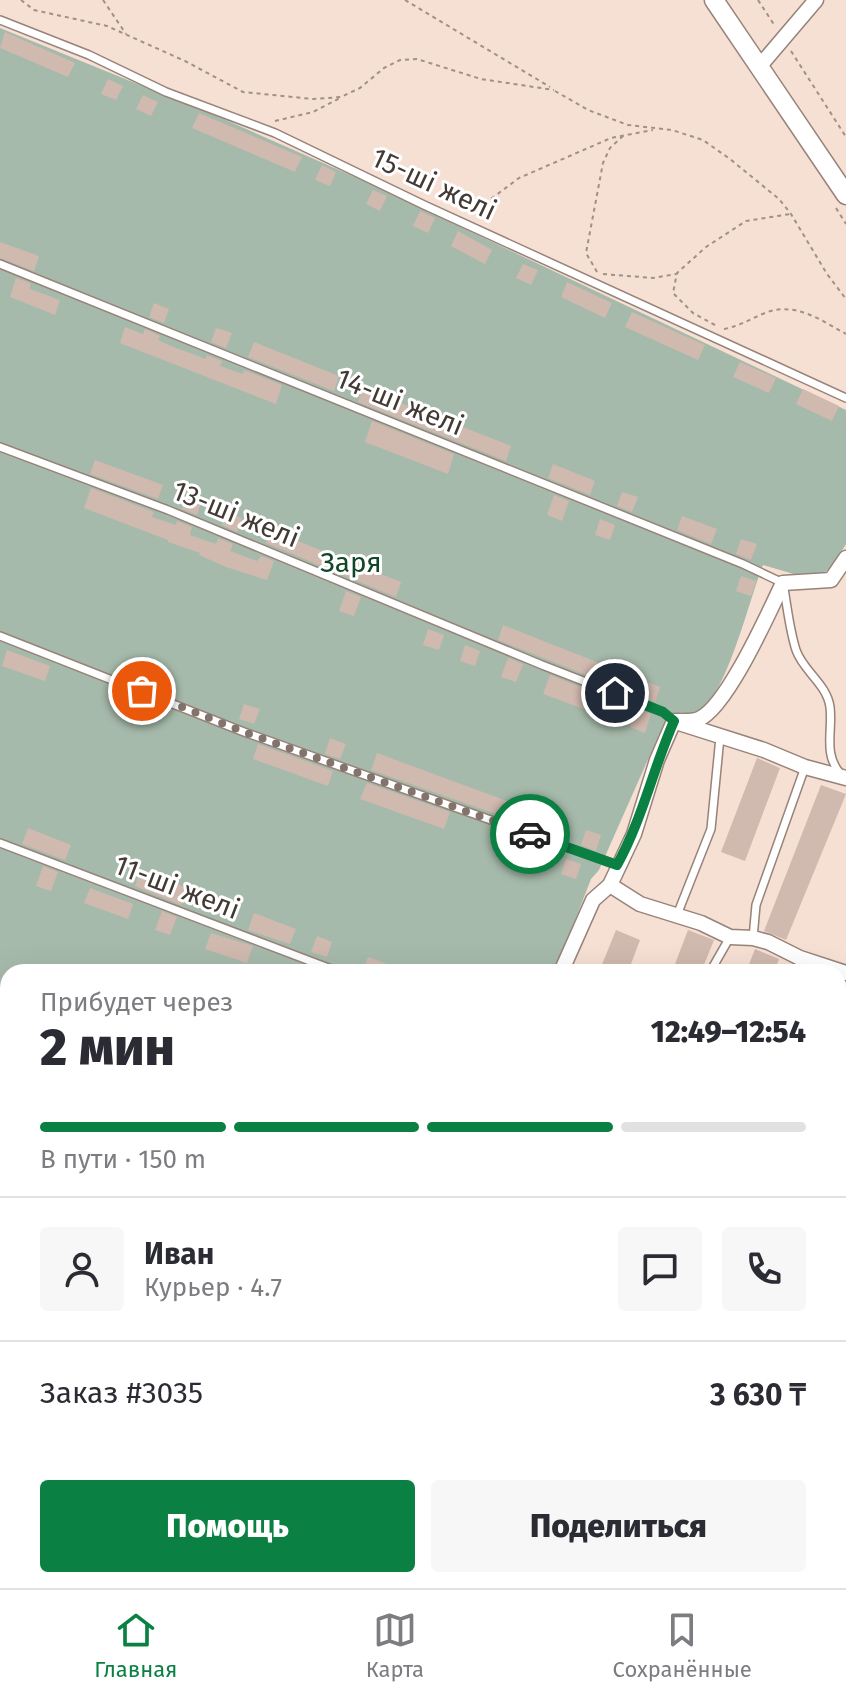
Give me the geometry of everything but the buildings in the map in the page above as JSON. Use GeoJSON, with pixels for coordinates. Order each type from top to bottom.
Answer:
{"type":"FeatureCollection","features":[{"type":"Feature","properties":{"kind":"street"},"geometry":{"type":"LineString","coordinates":[[714,0],[846,195]]}},
{"type":"Feature","properties":{"kind":"street"},"geometry":{"type":"LineString","coordinates":[[759,67],[816,0]]}},
{"type":"Feature","properties":{"kind":"street"},"geometry":{"type":"LineString","coordinates":[[674,721],[699,719],[714,706],[742,664],[783,583],[839,581],[846,558]]}},
{"type":"Feature","properties":{"kind":"street"},"geometry":{"type":"LineString","coordinates":[[674,721],[845,778]]}},
{"type":"Feature","properties":{"kind":"street"},"geometry":{"type":"LineString","coordinates":[[565,964],[593,900],[610,885],[634,834],[657,760],[674,721]]}},
{"type":"Feature","properties":{"kind":"street"},"geometry":{"type":"LineString","coordinates":[[610,885],[640,904],[701,923],[730,937],[753,938],[818,964]]}},
{"type":"Feature","properties":{"kind":"lane","name":"15-ші желі"},"geometry":{"type":"LineString","coordinates":[[0,20],[89,55],[166,92],[256,126],[846,398]]}},
{"type":"Feature","properties":{"kind":"lane","name":"14-ші желі"},"geometry":{"type":"LineString","coordinates":[[0,264],[743,564],[783,583]]}},
{"type":"Feature","properties":{"kind":"lane","name":"13-ші желі"},"geometry":{"type":"LineString","coordinates":[[0,447],[168,510],[663,712],[674,721]]}},
{"type":"Feature","properties":{"kind":"lane"},"geometry":{"type":"LineString","coordinates":[[783,583],[797,652],[822,686],[830,706],[829,752],[834,767],[845,778]]}},
{"type":"Feature","properties":{"kind":"lane"},"geometry":{"type":"LineString","coordinates":[[0,636],[244,732],[617,865]]}},
{"type":"Feature","properties":{"kind":"lane"},"geometry":{"type":"LineString","coordinates":[[677,915],[711,829],[720,737]]}},
{"type":"Feature","properties":{"kind":"lane"},"geometry":{"type":"LineString","coordinates":[[753,938],[756,905],[805,767]]}},
{"type":"Feature","properties":{"kind":"lane","name":"11-ші желі"},"geometry":{"type":"LineString","coordinates":[[0,843],[318,964]]}},
{"type":"Feature","properties":{"kind":"lane"},"geometry":{"type":"LineString","coordinates":[[715,964],[730,937]]}},
{"type":"Feature","properties":{"kind":"path"},"geometry":{"type":"LineString","coordinates":[[21,0],[34,10],[107,26],[185,61],[243,92],[313,99],[341,97]]}},
{"type":"Feature","properties":{"kind":"path"},"geometry":{"type":"LineString","coordinates":[[103,0],[127,35]]}},
{"type":"Feature","properties":{"kind":"path"},"geometry":{"type":"LineString","coordinates":[[405,0],[588,110],[628,125],[672,130],[703,140],[779,199],[846,299]]}},
{"type":"Feature","properties":{"kind":"path"},"geometry":{"type":"LineString","coordinates":[[758,0],[846,137]]}},
{"type":"Feature","properties":{"kind":"path"},"geometry":{"type":"LineString","coordinates":[[256,126],[313,112],[360,88],[384,68],[400,60],[417,59],[481,79],[554,90]]}},
{"type":"Feature","properties":{"kind":"path"},"geometry":{"type":"LineString","coordinates":[[461,222],[519,178],[611,138],[658,128]]}},
{"type":"Feature","properties":{"kind":"path"},"geometry":{"type":"LineString","coordinates":[[623,136],[610,148],[603,163],[586,253],[599,274],[653,278],[677,273],[706,247],[746,221],[791,214]]}},
{"type":"Feature","properties":{"kind":"path"},"geometry":{"type":"LineString","coordinates":[[677,273],[673,293],[693,313],[722,329],[740,326],[781,308],[806,312],[846,334]]}},
{"type":"Feature","properties":{"kind":"green space","name":"Заря"},"geometry":{"type":"Polygon","coordinates":[[[0,28],[226,120],[364,181],[846,410],[846,544],[833,566],[814,580],[763,565],[737,644],[710,701],[695,713],[669,712],[599,870],[591,879],[558,964],[0,964],[0,28]]]}},
{"type":"Feature","properties":{"kind":"way so far"},"geometry":{"type":"LineString","coordinates":[[142,691],[244,732],[530,834]]}},
{"type":"Feature","properties":{"kind":"route"},"geometry":{"type":"LineString","coordinates":[[530,834],[617,865],[634,834],[657,760],[674,721],[663,712],[615,693]]}}]}
